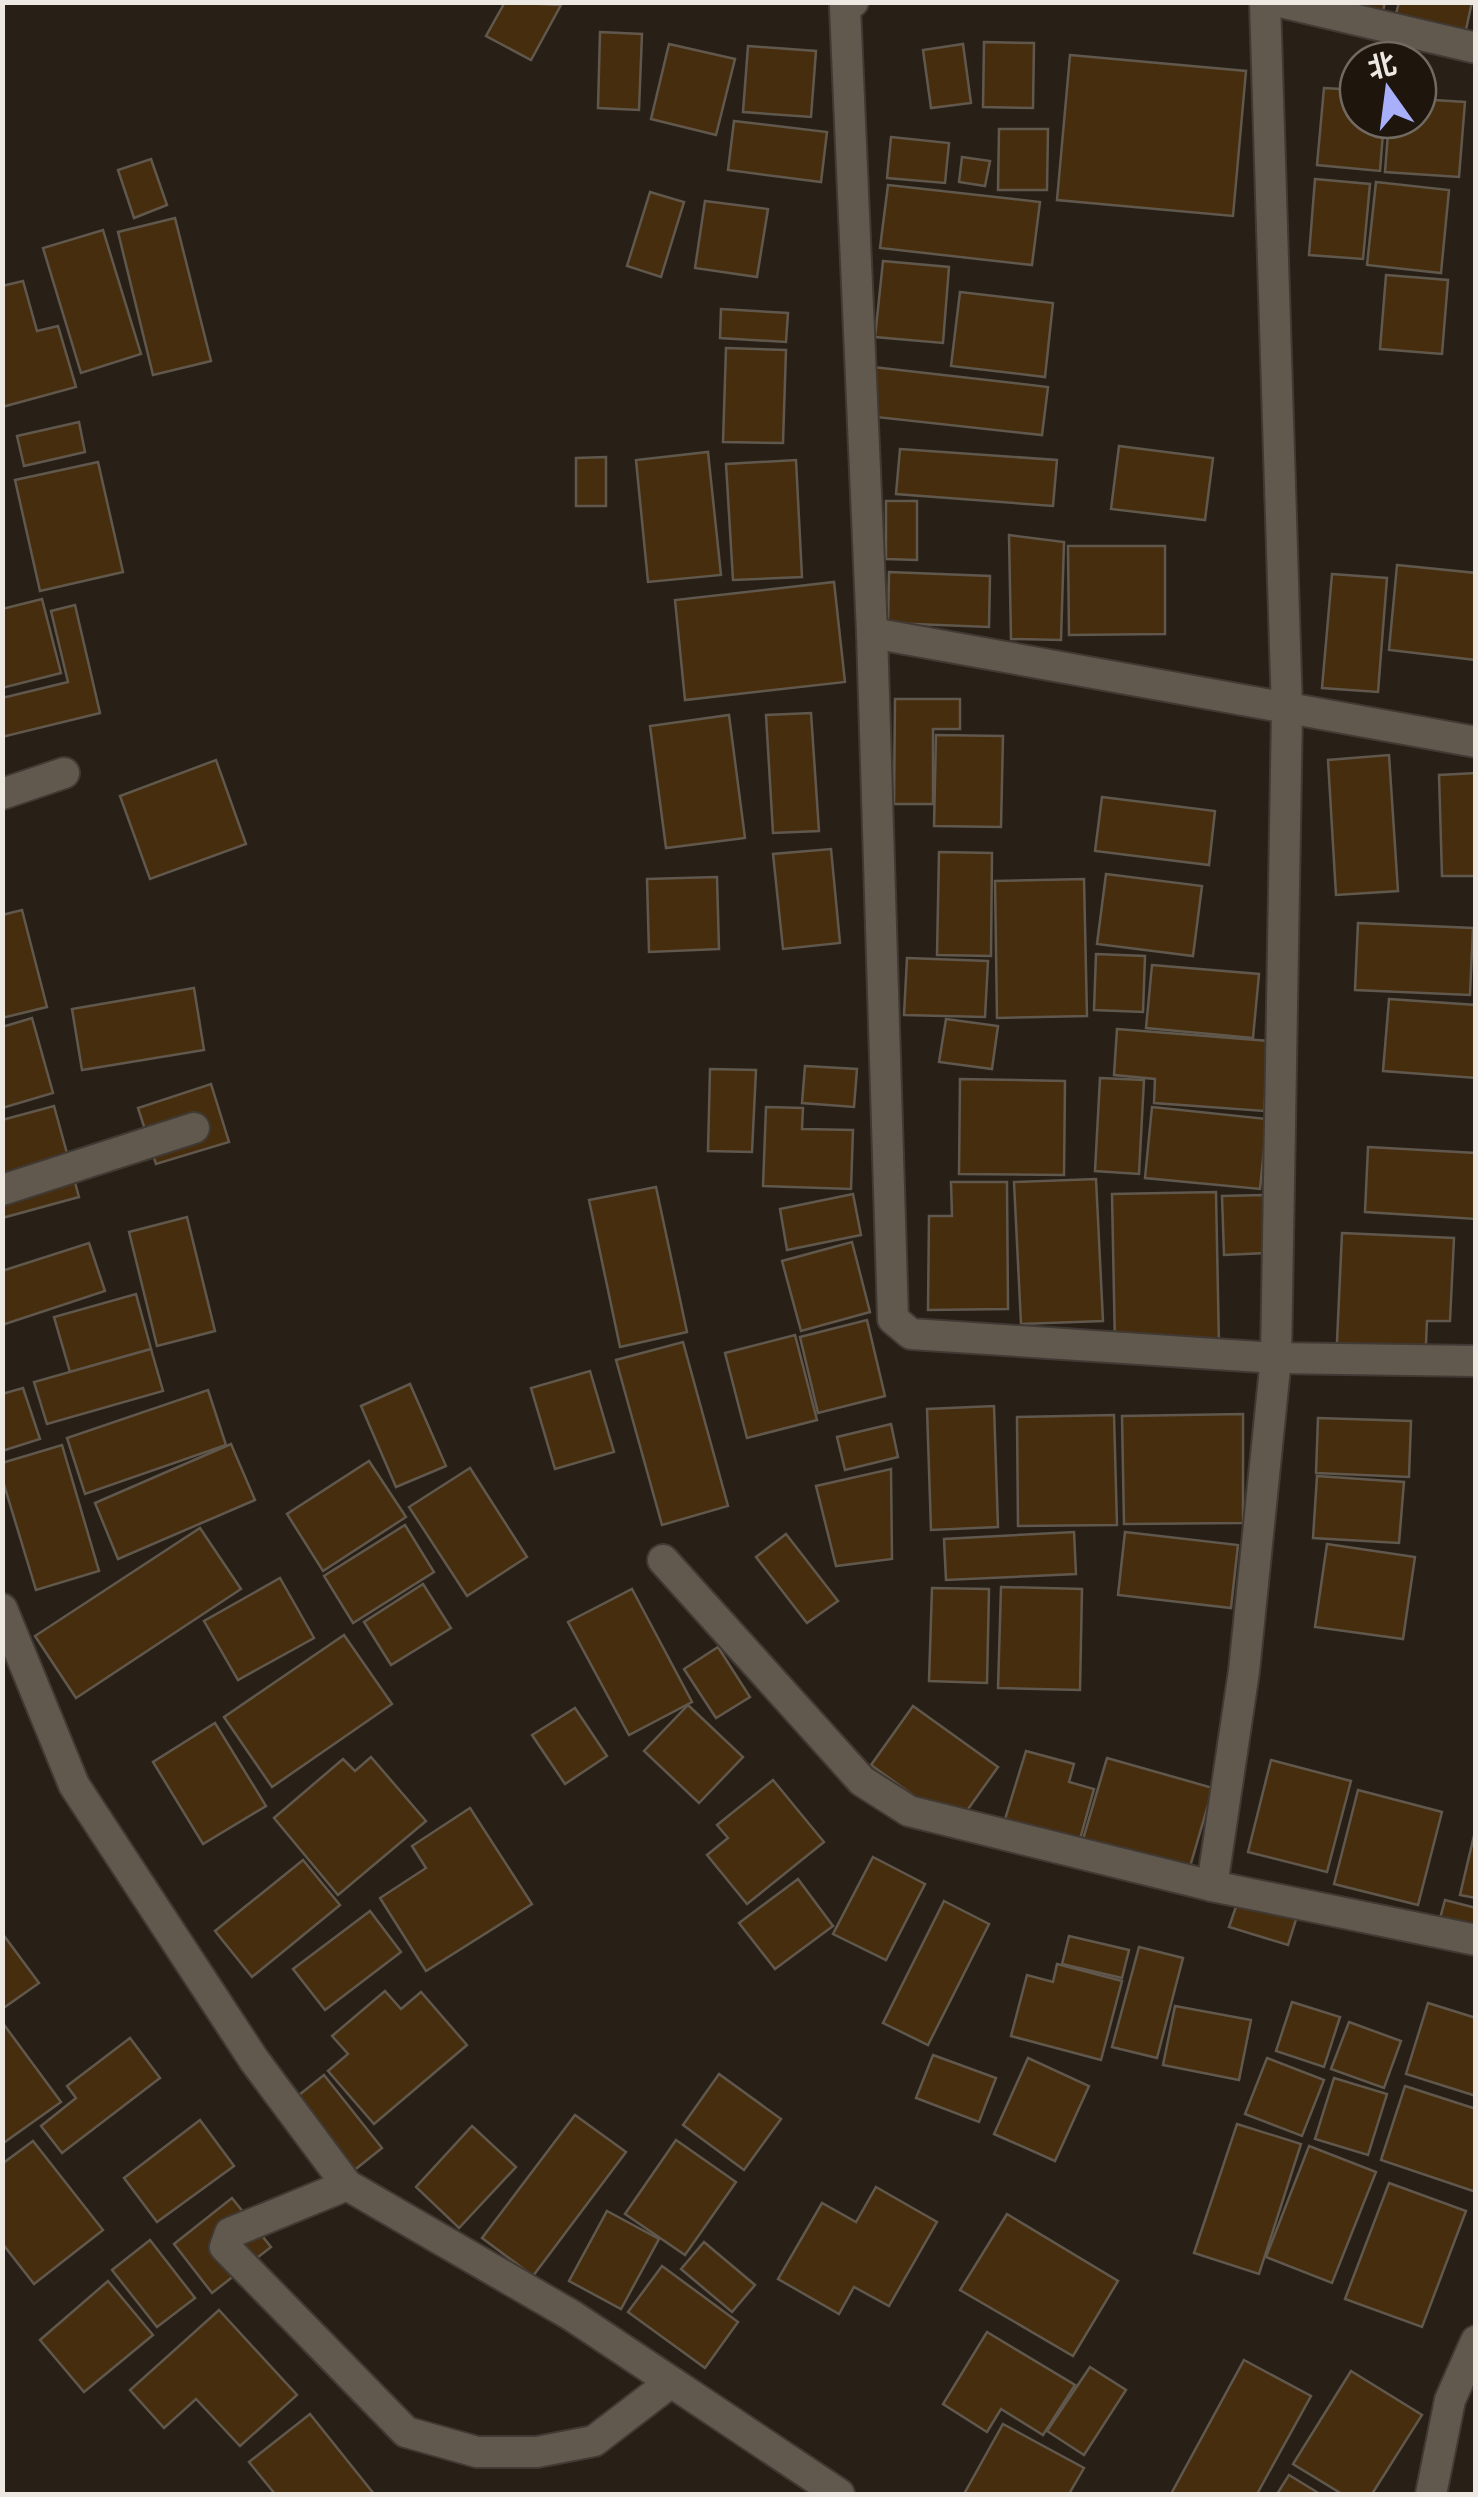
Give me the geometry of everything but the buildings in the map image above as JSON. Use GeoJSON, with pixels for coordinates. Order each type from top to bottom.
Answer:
{"type":"FeatureCollection","features":[{"type":"Feature","properties":{"kind":"street"},"geometry":{"type":"LineString","coordinates":[[853,2],[845,7],[872,633],[893,1320],[910,1334],[1276,1358],[1476,1361]]}},
{"type":"Feature","properties":{"kind":"street"},"geometry":{"type":"LineString","coordinates":[[1212,1886],[1244,1671],[1276,1358],[1286,711],[1265,2]]}},
{"type":"Feature","properties":{"kind":"street"},"geometry":{"type":"LineString","coordinates":[[1280,2],[1476,48]]}},
{"type":"Feature","properties":{"kind":"street"},"geometry":{"type":"LineString","coordinates":[[872,633],[1286,711],[1476,742]]}},
{"type":"Feature","properties":{"kind":"street"},"geometry":{"type":"LineString","coordinates":[[2,794],[64,773]]}},
{"type":"Feature","properties":{"kind":"street"},"geometry":{"type":"LineString","coordinates":[[2,1190],[194,1128]]}},
{"type":"Feature","properties":{"kind":"street"},"geometry":{"type":"LineString","coordinates":[[663,1560],[862,1781],[909,1811],[1212,1886],[1476,1940]]}},
{"type":"Feature","properties":{"kind":"street"},"geometry":{"type":"LineString","coordinates":[[4,1621],[74,1784],[254,2060],[348,2185],[571,2315],[839,2494]]}},
{"type":"Feature","properties":{"kind":"street"},"geometry":{"type":"LineString","coordinates":[[348,2185],[230,2233],[226,2248],[406,2432],[476,2452],[537,2452],[594,2441],[671,2382]]}},
{"type":"Feature","properties":{"kind":"street"},"geometry":{"type":"LineString","coordinates":[[1431,2494],[1450,2400],[1476,2341]]}}]}
